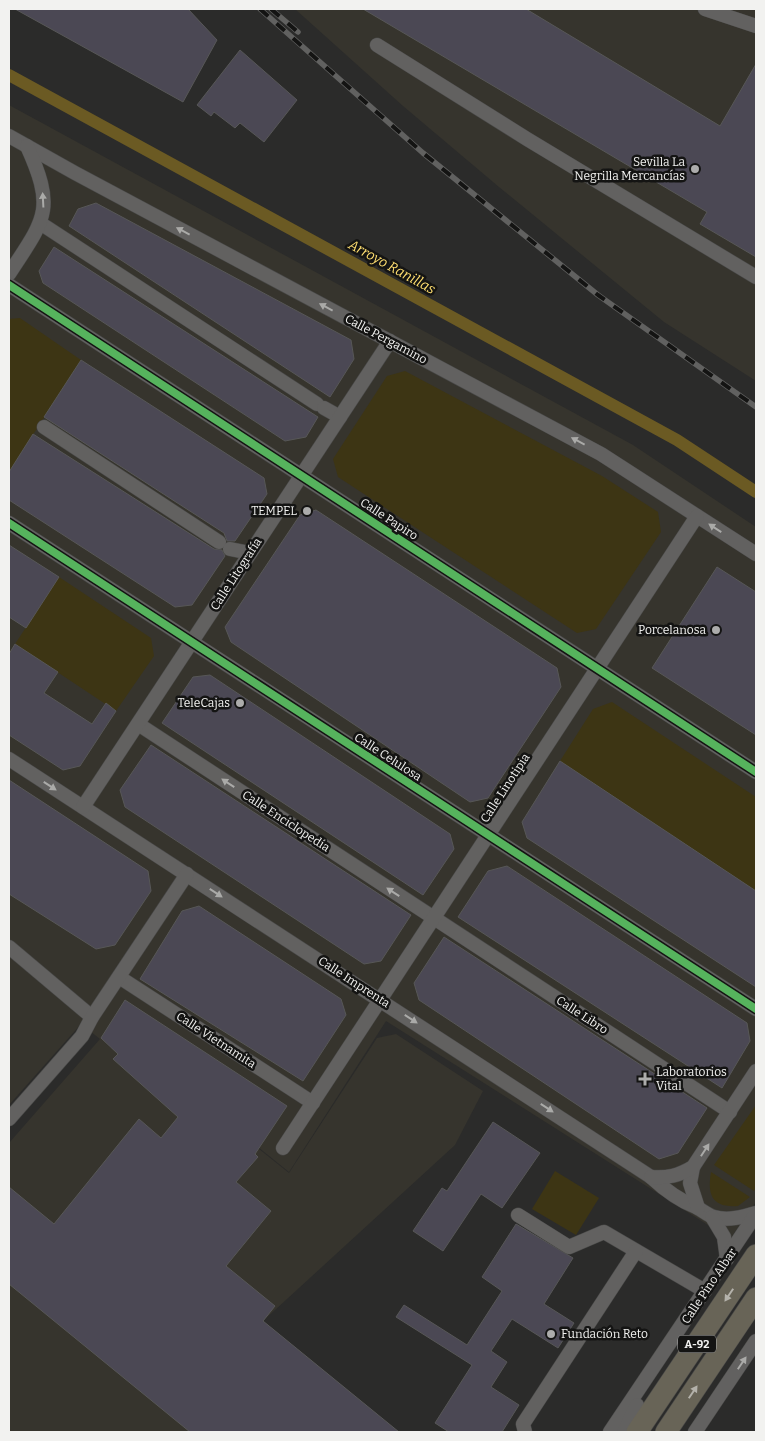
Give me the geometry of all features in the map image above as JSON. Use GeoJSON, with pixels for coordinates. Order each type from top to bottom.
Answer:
{"type":"FeatureCollection","features":[{"type":"Feature","properties":{"kind":"highway","name":"A-92"},"geometry":{"type":"LineString","coordinates":[[637,1432],[756,1255]]}},
{"type":"Feature","properties":{"kind":"highway","name":"A-92"},"geometry":{"type":"LineString","coordinates":[[666,1432],[756,1298]]}},
{"type":"Feature","properties":{"kind":"street"},"geometry":{"type":"LineString","coordinates":[[705,9],[756,26]]}},
{"type":"Feature","properties":{"kind":"street"},"geometry":{"type":"LineString","coordinates":[[377,45],[527,139],[756,277]]}},
{"type":"Feature","properties":{"kind":"street","name":"Calle Pergamino"},"geometry":{"type":"LineString","coordinates":[[9,136],[601,454],[756,554]]}},
{"type":"Feature","properties":{"kind":"street"},"geometry":{"type":"LineString","coordinates":[[9,274],[40,223],[44,200],[39,173],[27,146]]}},
{"type":"Feature","properties":{"kind":"street"},"geometry":{"type":"LineString","coordinates":[[40,223],[320,406],[340,417]]}},
{"type":"Feature","properties":{"kind":"street","name":"Calle Papiro"},"geometry":{"type":"LineString","coordinates":[[9,285],[756,772]]}},
{"type":"Feature","properties":{"kind":"street","name":"Calle Litografía"},"geometry":{"type":"LineString","coordinates":[[83,807],[390,341]]}},
{"type":"Feature","properties":{"kind":"street"},"geometry":{"type":"LineString","coordinates":[[44,427],[224,545],[250,553]]}},
{"type":"Feature","properties":{"kind":"street","name":"Calle Linotipia"},"geometry":{"type":"LineString","coordinates":[[283,1148],[697,516]]}},
{"type":"Feature","properties":{"kind":"street","name":"Calle Celulosa"},"geometry":{"type":"LineString","coordinates":[[9,523],[756,1009]]}},
{"type":"Feature","properties":{"kind":"street","name":"Calle Enciclopedia"},"geometry":{"type":"LineString","coordinates":[[138,724],[434,918]]}},
{"type":"Feature","properties":{"kind":"street","name":"Calle Imprenta"},"geometry":{"type":"LineString","coordinates":[[9,759],[381,999],[651,1177],[666,1191],[712,1217],[724,1237],[727,1259]]}},
{"type":"Feature","properties":{"kind":"street"},"geometry":{"type":"LineString","coordinates":[[9,1119],[82,1036],[92,1017],[187,874]]}},
{"type":"Feature","properties":{"kind":"street","name":"Calle Libro"},"geometry":{"type":"LineString","coordinates":[[434,918],[730,1112]]}},
{"type":"Feature","properties":{"kind":"street"},"geometry":{"type":"LineString","coordinates":[[9,947],[92,1017]]}},
{"type":"Feature","properties":{"kind":"street","name":"Calle Vietnamita"},"geometry":{"type":"LineString","coordinates":[[119,977],[313,1103]]}},
{"type":"Feature","properties":{"kind":"street"},"geometry":{"type":"LineString","coordinates":[[698,1208],[692,1197],[690,1183],[693,1168],[756,1070]]}},
{"type":"Feature","properties":{"kind":"street"},"geometry":{"type":"LineString","coordinates":[[651,1177],[667,1178],[681,1175],[693,1168]]}},
{"type":"Feature","properties":{"kind":"street","name":"Calle Imprenta"},"geometry":{"type":"LineString","coordinates":[[712,1217],[736,1219],[756,1214]]}},
{"type":"Feature","properties":{"kind":"street","name":"Calle Pino Albar"},"geometry":{"type":"LineString","coordinates":[[610,1432],[659,1362],[756,1214]]}},
{"type":"Feature","properties":{"kind":"street"},"geometry":{"type":"LineString","coordinates":[[518,1215],[569,1246],[604,1232],[705,1291]]}},
{"type":"Feature","properties":{"kind":"street"},"geometry":{"type":"LineString","coordinates":[[526,1432],[523,1424],[636,1251]]}},
{"type":"Feature","properties":{"kind":"street"},"geometry":{"type":"LineString","coordinates":[[695,1432],[756,1341]]}},
{"type":"Feature","properties":{"kind":"street"},"geometry":{"type":"LineString","coordinates":[[624,1432],[659,1362]]}},
{"type":"Feature","properties":{"kind":"shaded area"},"geometry":{"type":"Polygon","coordinates":[[[295,9],[756,9],[756,381],[664,322],[403,106],[295,9]]]}},
{"type":"Feature","properties":{"kind":"shaded area"},"geometry":{"type":"Polygon","coordinates":[[[9,105],[633,445],[756,527],[756,1202],[730,1239],[386,1021],[289,1172],[120,1036],[111,1047],[105,1043],[111,1048],[120,1038],[289,1173],[377,1038],[396,1034],[483,1091],[455,1145],[263,1321],[399,1432],[9,1432],[9,1143],[100,1039],[81,1024],[9,1105],[9,105]]]}},
{"type":"Feature","properties":{"kind":"shaded area"},"geometry":{"type":"Polygon","coordinates":[[[20,318],[81,360],[9,472],[9,319],[20,318]]]}},
{"type":"Feature","properties":{"kind":"shaded area"},"geometry":{"type":"Polygon","coordinates":[[[405,371],[602,476],[658,512],[661,532],[596,629],[577,633],[338,477],[333,459],[387,376],[405,371]]]}},
{"type":"Feature","properties":{"kind":"shaded area"},"geometry":{"type":"Polygon","coordinates":[[[59,577],[151,638],[154,656],[116,711],[15,644],[59,577]]]}},
{"type":"Feature","properties":{"kind":"shaded area"},"geometry":{"type":"Polygon","coordinates":[[[612,702],[756,797],[756,891],[560,761],[593,709],[612,702]]]}},
{"type":"Feature","properties":{"kind":"shaded area"},"geometry":{"type":"Polygon","coordinates":[[[756,1105],[756,1187],[754,1191],[714,1165],[756,1105]]]}},
{"type":"Feature","properties":{"kind":"shaded area"},"geometry":{"type":"Polygon","coordinates":[[[555,1171],[599,1198],[576,1235],[532,1209],[555,1171]]]}},
{"type":"Feature","properties":{"kind":"shaded area"},"geometry":{"type":"Polygon","coordinates":[[[711,1172],[750,1197],[738,1206],[722,1205],[717,1202],[711,1193],[711,1172]]]}},
{"type":"Feature","properties":{"kind":"building"},"geometry":{"type":"Polygon","coordinates":[[[15,9],[188,9],[217,40],[183,102],[15,9]]]}},
{"type":"Feature","properties":{"kind":"building","name":"Sevilla La Negrilla Mercancías"},"geometry":{"type":"Polygon","coordinates":[[[363,9],[526,9],[720,126],[756,64],[756,257],[700,224],[707,212],[363,9]]]}},
{"type":"Feature","properties":{"kind":"building"},"geometry":{"type":"Polygon","coordinates":[[[240,50],[297,100],[264,142],[240,123],[235,128],[214,112],[211,116],[197,105],[240,50]]]}},
{"type":"Feature","properties":{"kind":"building"},"geometry":{"type":"Polygon","coordinates":[[[96,203],[351,340],[354,359],[330,397],[69,226],[78,209],[96,203]]]}},
{"type":"Feature","properties":{"kind":"building"},"geometry":{"type":"Polygon","coordinates":[[[54,247],[318,417],[306,437],[285,441],[43,283],[39,271],[54,247]]]}},
{"type":"Feature","properties":{"kind":"building"},"geometry":{"type":"Polygon","coordinates":[[[81,360],[264,478],[267,494],[235,541],[227,541],[224,533],[44,417],[81,360]]]}},
{"type":"Feature","properties":{"kind":"building"},"geometry":{"type":"Polygon","coordinates":[[[33,434],[214,549],[222,550],[225,556],[192,605],[175,607],[9,500],[9,472],[33,434]]]}},
{"type":"Feature","properties":{"kind":"building"},"geometry":{"type":"Polygon","coordinates":[[[316,510],[557,668],[561,687],[488,798],[470,802],[231,642],[225,627],[300,515],[316,510]]]}},
{"type":"Feature","properties":{"kind":"building"},"geometry":{"type":"Polygon","coordinates":[[[9,545],[59,577],[26,628],[9,617],[9,545]]]}},
{"type":"Feature","properties":{"kind":"building","name":"Porcelanosa"},"geometry":{"type":"Polygon","coordinates":[[[717,567],[756,592],[756,735],[652,668],[717,567]]]}},
{"type":"Feature","properties":{"kind":"building"},"geometry":{"type":"Polygon","coordinates":[[[15,644],[58,672],[44,693],[92,724],[106,703],[116,711],[80,766],[63,770],[9,735],[9,654],[15,644]]]}},
{"type":"Feature","properties":{"kind":"building"},"geometry":{"type":"Polygon","coordinates":[[[210,675],[450,834],[454,849],[423,895],[162,723],[193,677],[210,675]]]}},
{"type":"Feature","properties":{"kind":"building"},"geometry":{"type":"Polygon","coordinates":[[[151,745],[411,915],[381,961],[364,964],[125,807],[120,790],[151,745]]]}},
{"type":"Feature","properties":{"kind":"building"},"geometry":{"type":"Polygon","coordinates":[[[560,761],[756,891],[756,987],[527,838],[522,822],[560,761]]]}},
{"type":"Feature","properties":{"kind":"building"},"geometry":{"type":"Polygon","coordinates":[[[9,780],[148,871],[151,891],[115,945],[96,949],[9,894],[9,780]]]}},
{"type":"Feature","properties":{"kind":"building"},"geometry":{"type":"Polygon","coordinates":[[[507,866],[747,1023],[750,1041],[722,1088],[458,917],[488,871],[507,866]]]}},
{"type":"Feature","properties":{"kind":"building"},"geometry":{"type":"Polygon","coordinates":[[[199,906],[341,999],[346,1015],[303,1081],[140,979],[182,911],[199,906]]]}},
{"type":"Feature","properties":{"kind":"building"},"geometry":{"type":"Polygon","coordinates":[[[444,937],[707,1108],[678,1153],[659,1159],[419,1000],[414,983],[444,937]]]}},
{"type":"Feature","properties":{"kind":"building"},"geometry":{"type":"Polygon","coordinates":[[[125,1000],[287,1106],[255,1154],[258,1157],[236,1182],[271,1211],[226,1266],[275,1306],[263,1321],[399,1432],[190,1432],[9,1284],[9,1187],[54,1224],[139,1119],[161,1138],[178,1117],[113,1059],[118,1054],[101,1038],[125,1000]]]}},
{"type":"Feature","properties":{"kind":"building"},"geometry":{"type":"Polygon","coordinates":[[[493,1122],[540,1153],[502,1208],[481,1194],[443,1251],[413,1231],[442,1188],[447,1191],[493,1122]]]}},
{"type":"Feature","properties":{"kind":"building","name":"Fundación Reto"},"geometry":{"type":"Polygon","coordinates":[[[516,1224],[573,1258],[544,1304],[574,1323],[558,1348],[512,1319],[491,1351],[507,1362],[491,1387],[519,1405],[502,1432],[449,1432],[435,1423],[472,1365],[396,1317],[404,1305],[467,1345],[502,1291],[482,1277],[516,1224]]]}},
{"type":"Feature","properties":{"kind":"waterway","name":"Arroyo Ranillas"},"geometry":{"type":"LineString","coordinates":[[9,75],[677,440],[756,492]]}},
{"type":"Feature","properties":{"kind":"railway"},"geometry":{"type":"LineString","coordinates":[[260,9],[423,153],[598,295],[756,407]]}},
{"type":"Feature","properties":{"kind":"railway"},"geometry":{"type":"LineString","coordinates":[[271,9],[298,32]]}},
{"type":"Feature","properties":{"kind":"cycle path"},"geometry":{"type":"LineString","coordinates":[[9,285],[756,772]]}},
{"type":"Feature","properties":{"kind":"cycle path"},"geometry":{"type":"LineString","coordinates":[[9,523],[756,1009]]}},
{"type":"Feature","properties":{"kind":"place","name":"Sevilla La Negrilla Mercancías"},"geometry":{"type":"Point","coordinates":[695,169]}},
{"type":"Feature","properties":{"kind":"place","name":"TEMPEL"},"geometry":{"type":"Point","coordinates":[307,511]}},
{"type":"Feature","properties":{"kind":"place","name":"Porcelanosa"},"geometry":{"type":"Point","coordinates":[716,630]}},
{"type":"Feature","properties":{"kind":"place","name":"TeleCajas"},"geometry":{"type":"Point","coordinates":[240,703]}},
{"type":"Feature","properties":{"kind":"place","name":"Laboratorios Vital"},"geometry":{"type":"Point","coordinates":[645,1079]}},
{"type":"Feature","properties":{"kind":"place","name":"Fundación Reto"},"geometry":{"type":"Point","coordinates":[551,1334]}}]}
